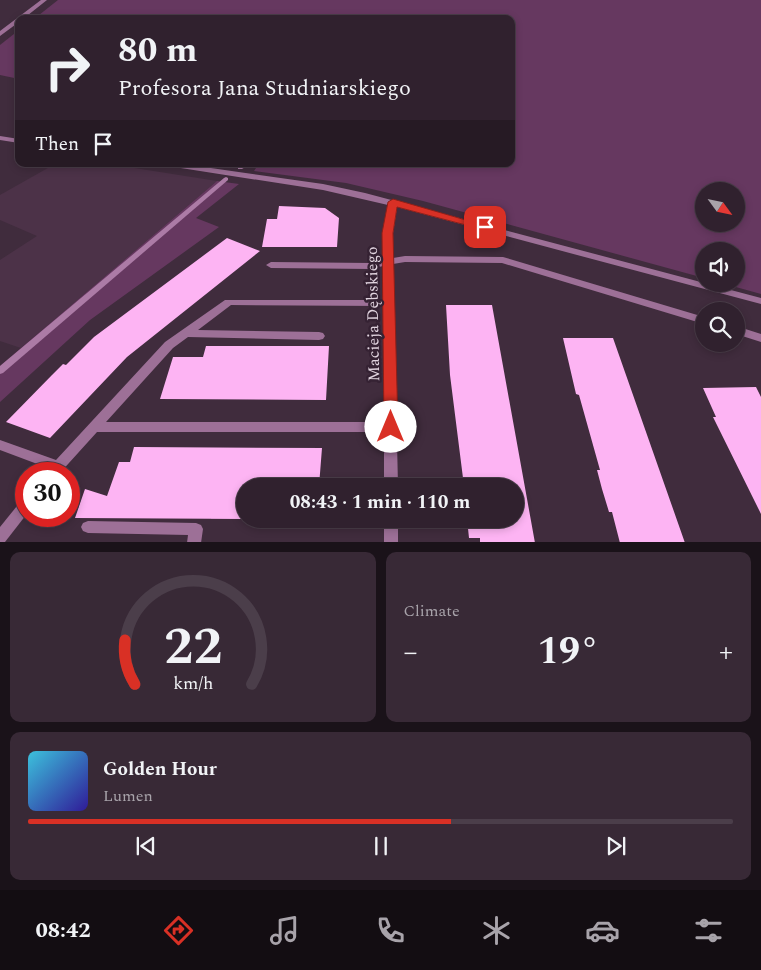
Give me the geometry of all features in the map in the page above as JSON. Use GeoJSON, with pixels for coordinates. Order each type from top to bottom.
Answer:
{"type":"FeatureCollection","features":[{"type":"Feature","properties":{"kind":"street"},"geometry":{"type":"LineString","coordinates":[[24,15],[44,0]]}},
{"type":"Feature","properties":{"kind":"street"},"geometry":{"type":"LineString","coordinates":[[0,34],[15,22]]}},
{"type":"Feature","properties":{"kind":"street"},"geometry":{"type":"LineString","coordinates":[[0,138],[15,140]]}},
{"type":"Feature","properties":{"kind":"street"},"geometry":{"type":"LineString","coordinates":[[188,167],[323,187],[393,202],[761,301]]}},
{"type":"Feature","properties":{"kind":"street","name":"Macieja Dębskiego"},"geometry":{"type":"LineString","coordinates":[[391,478],[390,262],[388,233],[393,202]]}},
{"type":"Feature","properties":{"kind":"street"},"geometry":{"type":"LineString","coordinates":[[271,265],[371,266],[406,259],[502,260],[695,318]]}},
{"type":"Feature","properties":{"kind":"street"},"geometry":{"type":"LineString","coordinates":[[62,462],[169,345],[229,302],[390,303]]}},
{"type":"Feature","properties":{"kind":"street"},"geometry":{"type":"LineString","coordinates":[[185,333],[319,336]]}},
{"type":"Feature","properties":{"kind":"street"},"geometry":{"type":"LineString","coordinates":[[745,333],[761,338]]}},
{"type":"Feature","properties":{"kind":"street"},"geometry":{"type":"LineString","coordinates":[[94,427],[391,427]]}},
{"type":"Feature","properties":{"kind":"street"},"geometry":{"type":"LineString","coordinates":[[0,445],[37,462]]}},
{"type":"Feature","properties":{"kind":"street"},"geometry":{"type":"LineString","coordinates":[[0,538],[15,519]]}},
{"type":"Feature","properties":{"kind":"street"},"geometry":{"type":"LineString","coordinates":[[88,528],[196,529],[194,542]]}},
{"type":"Feature","properties":{"kind":"street"},"geometry":{"type":"LineString","coordinates":[[391,528],[391,542]]}},
{"type":"Feature","properties":{"kind":"shaded area"},"geometry":{"type":"Polygon","coordinates":[[[58,0],[761,0],[761,294],[745,290],[745,242],[695,242],[695,276],[423,201],[346,183],[254,171],[257,167],[515,167],[515,15],[39,15],[58,0]]]}},
{"type":"Feature","properties":{"kind":"shaded area"},"geometry":{"type":"Polygon","coordinates":[[[15,33],[15,78],[0,75],[0,45],[15,33]]]}},
{"type":"Feature","properties":{"kind":"shaded area"},"geometry":{"type":"Polygon","coordinates":[[[50,167],[128,167],[217,181],[21,348],[0,341],[0,260],[37,236],[0,220],[0,195],[50,167]]]}},
{"type":"Feature","properties":{"kind":"shaded area"},"geometry":{"type":"Polygon","coordinates":[[[217,181],[239,184],[196,218],[219,227],[90,320],[0,402],[0,366],[217,181]]]}},
{"type":"Feature","properties":{"kind":"building"},"geometry":{"type":"Polygon","coordinates":[[[279,206],[325,208],[339,218],[337,247],[262,247],[267,219],[277,219],[279,206]]]}},
{"type":"Feature","properties":{"kind":"building"},"geometry":{"type":"Polygon","coordinates":[[[227,238],[260,251],[127,357],[50,438],[6,422],[63,364],[66,365],[94,337],[227,238]]]}},
{"type":"Feature","properties":{"kind":"building"},"geometry":{"type":"Polygon","coordinates":[[[446,305],[492,305],[523,478],[463,478],[450,375],[446,305]]]}},
{"type":"Feature","properties":{"kind":"building"},"geometry":{"type":"Polygon","coordinates":[[[563,338],[613,338],[685,542],[620,542],[612,512],[609,512],[602,489],[597,470],[600,470],[579,395],[576,394],[563,338]]]}},
{"type":"Feature","properties":{"kind":"building"},"geometry":{"type":"Polygon","coordinates":[[[206,346],[329,346],[326,400],[160,399],[173,357],[203,357],[206,346]]]}},
{"type":"Feature","properties":{"kind":"building"},"geometry":{"type":"Polygon","coordinates":[[[756,387],[761,397],[761,514],[713,417],[716,417],[703,388],[756,387]]]}},
{"type":"Feature","properties":{"kind":"building"},"geometry":{"type":"Polygon","coordinates":[[[134,447],[322,448],[320,478],[236,478],[236,519],[80,518],[80,504],[85,489],[107,496],[119,462],[130,462],[134,447]]]}},
{"type":"Feature","properties":{"kind":"building"},"geometry":{"type":"Polygon","coordinates":[[[524,482],[535,542],[480,542],[480,538],[469,538],[468,528],[524,528],[524,482]]]}},
{"type":"Feature","properties":{"kind":"waterway"},"geometry":{"type":"LineString","coordinates":[[0,371],[226,179]]}},
{"type":"Feature","properties":{"kind":"route"},"geometry":{"type":"LineString","coordinates":[[391,427],[390,262],[388,233],[393,202],[485,227]]}}]}
